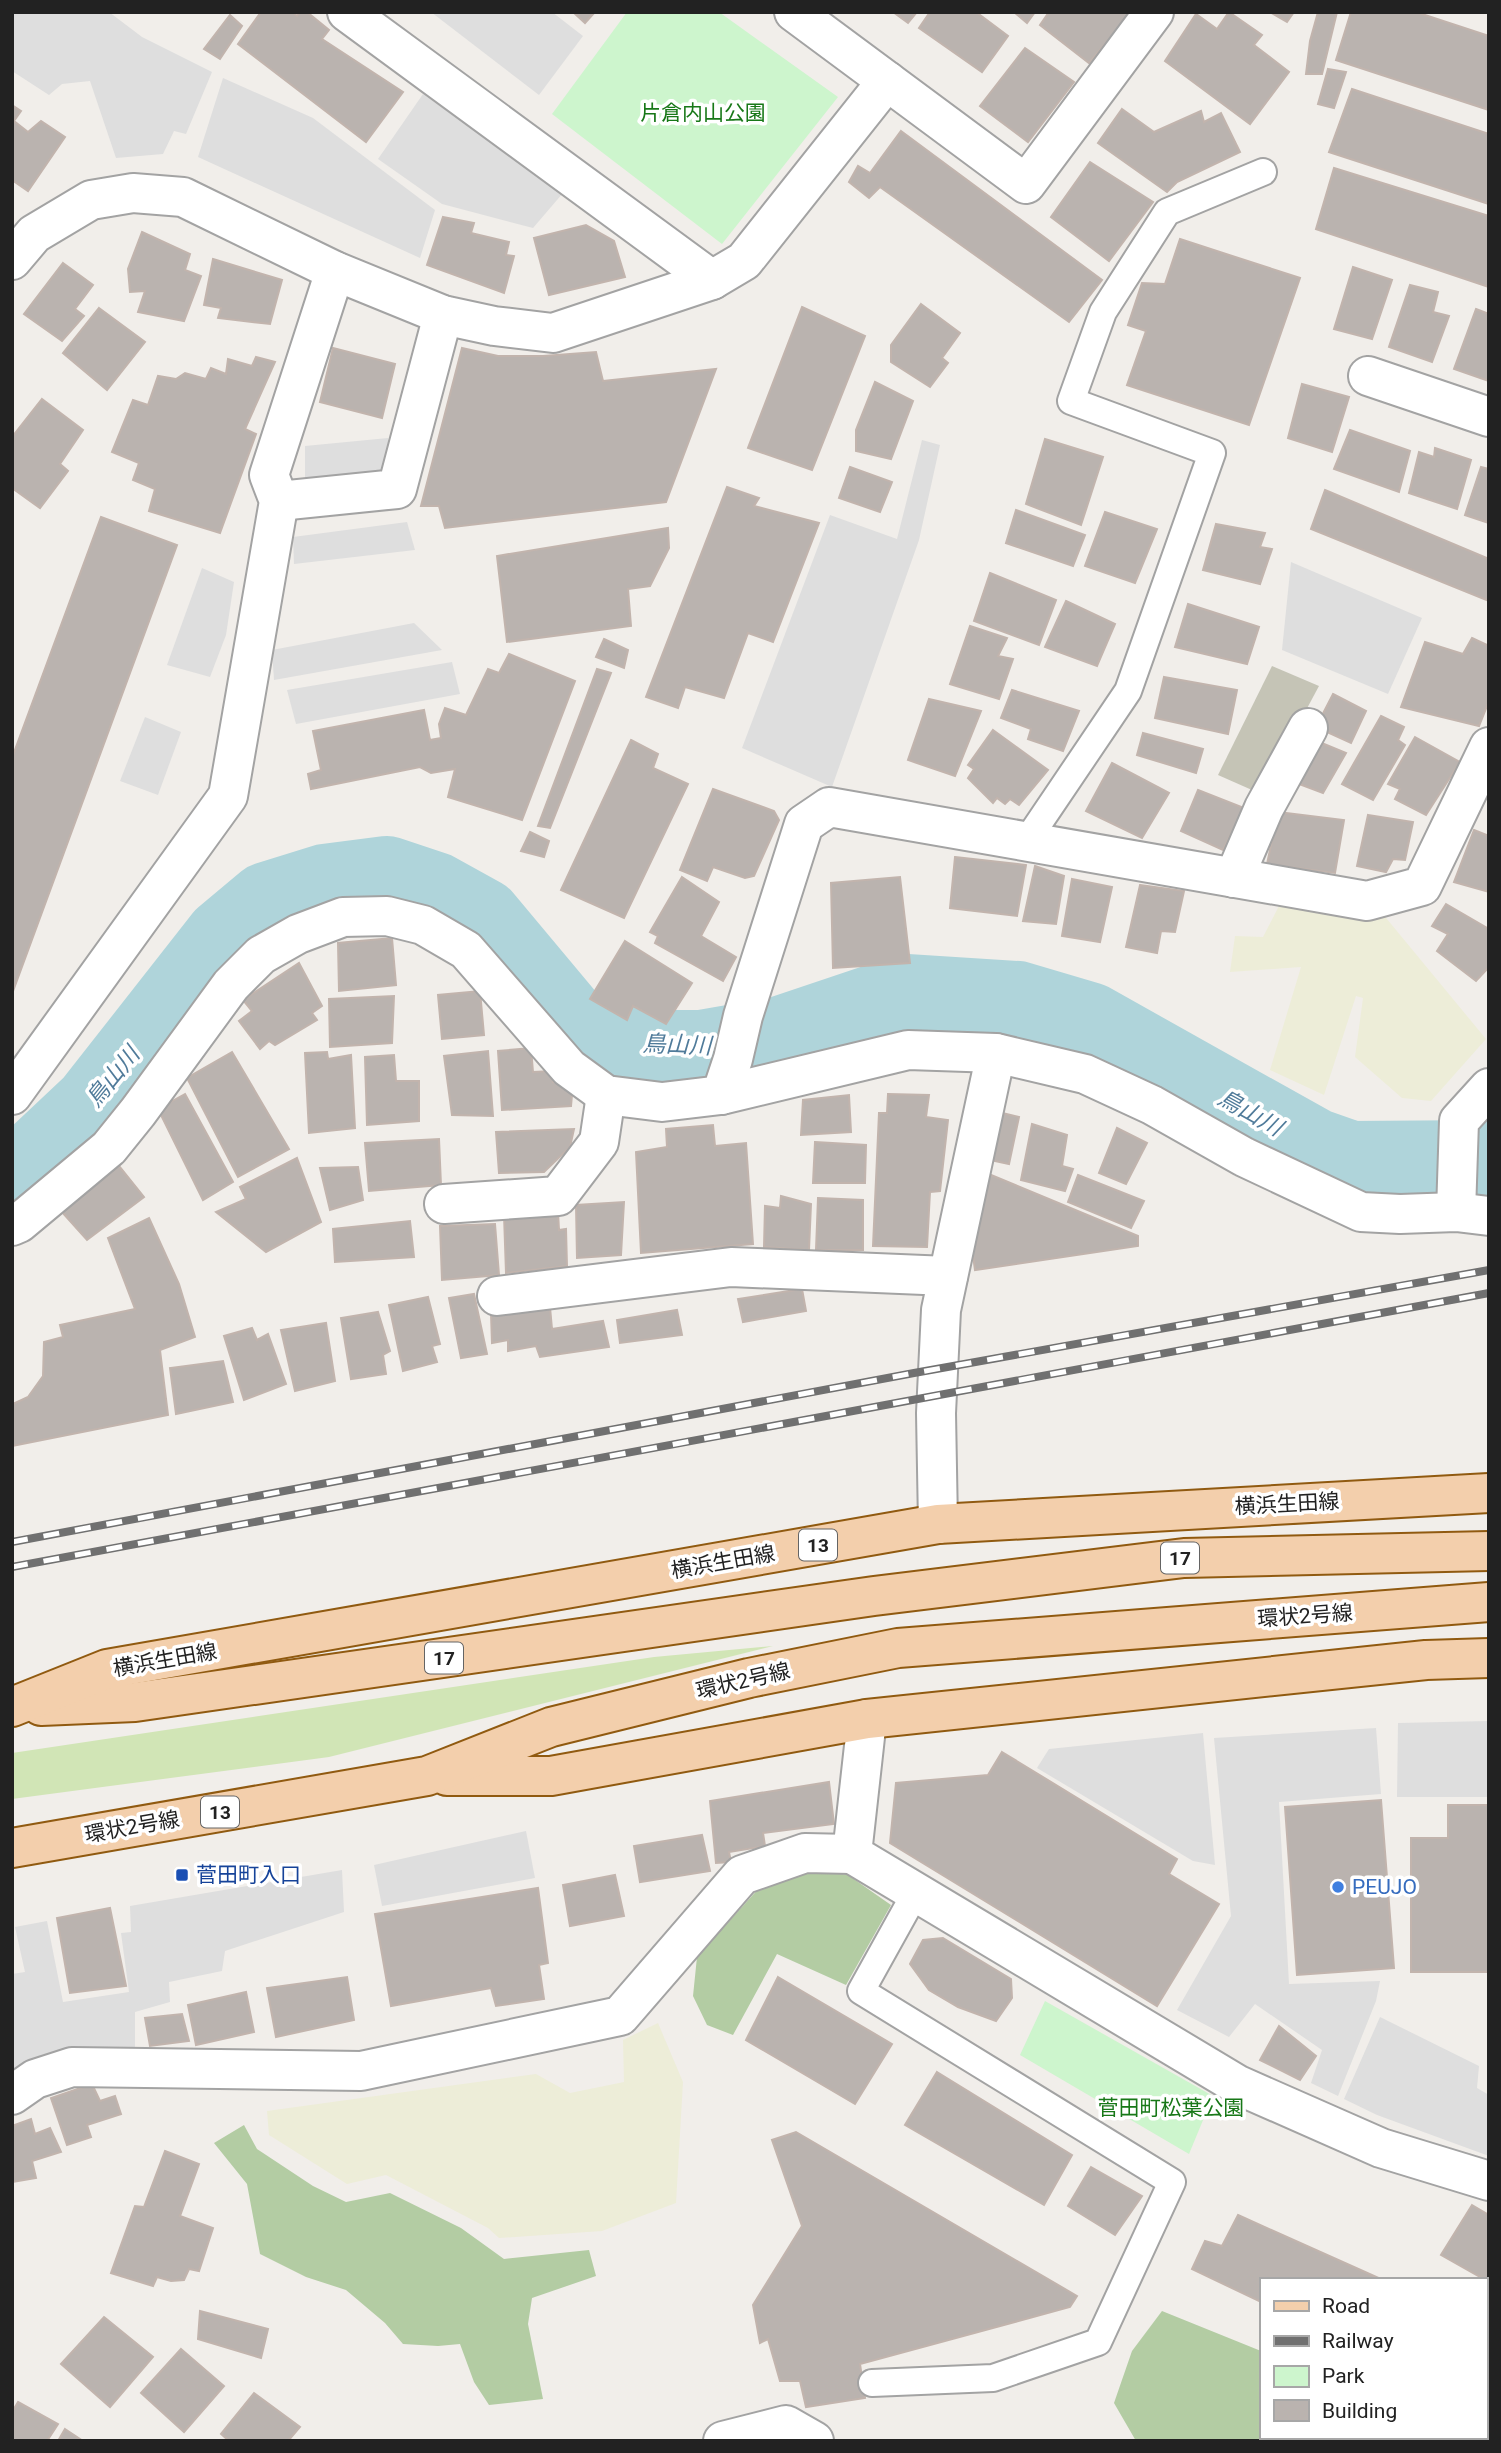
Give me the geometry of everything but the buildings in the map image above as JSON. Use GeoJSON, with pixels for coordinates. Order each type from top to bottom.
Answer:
{"type":"FeatureCollection","features":[{"type":"Feature","properties":{"kind":"main road","name":"横浜生田線"},"geometry":{"type":"LineString","coordinates":[[12,1707],[107,1669],[938,1524],[1489,1493]]}},
{"type":"Feature","properties":{"kind":"main road","name":"17"},"geometry":{"type":"LineString","coordinates":[[12,1707],[135,1702],[874,1596],[1184,1558],[1489,1551]]}},
{"type":"Feature","properties":{"kind":"main road","name":"環状2号線"},"geometry":{"type":"LineString","coordinates":[[12,1848],[427,1776],[551,1727],[749,1678],[898,1648],[1489,1602]]}},
{"type":"Feature","properties":{"kind":"main road","name":"13"},"geometry":{"type":"LineString","coordinates":[[427,1776],[551,1776],[867,1719],[1426,1660],[1489,1658]]}},
{"type":"Feature","properties":{"kind":"street"},"geometry":{"type":"LineString","coordinates":[[347,12],[712,280]]}},
{"type":"Feature","properties":{"kind":"street"},"geometry":{"type":"LineString","coordinates":[[794,12],[1026,184],[1154,12]]}},
{"type":"Feature","properties":{"kind":"street"},"geometry":{"type":"LineString","coordinates":[[12,260],[34,234],[91,200],[134,193],[183,197],[335,271],[443,315],[494,326],[553,332],[712,280],[744,261],[887,81]]}},
{"type":"Feature","properties":{"kind":"street"},"geometry":{"type":"LineString","coordinates":[[12,1095],[228,796],[279,501],[269,475],[335,271]]}},
{"type":"Feature","properties":{"kind":"street"},"geometry":{"type":"LineString","coordinates":[[279,501],[397,489],[443,315]]}},
{"type":"Feature","properties":{"kind":"street"},"geometry":{"type":"LineString","coordinates":[[1368,376],[1489,417]]}},
{"type":"Feature","properties":{"kind":"street"},"geometry":{"type":"LineString","coordinates":[[1234,878],[1265,808],[1308,728]]}},
{"type":"Feature","properties":{"kind":"street"},"geometry":{"type":"LineString","coordinates":[[721,1096],[743,1016],[804,824],[829,807],[1367,901],[1422,887],[1489,747]]}},
{"type":"Feature","properties":{"kind":"street"},"geometry":{"type":"LineString","coordinates":[[12,1226],[109,1148],[231,985],[261,955],[298,934],[343,917],[387,916],[423,925],[466,950],[569,1068],[606,1095],[662,1102],[721,1096],[908,1050],[996,1053],[1085,1074],[1152,1105],[1244,1157],[1360,1212],[1472,1214],[1459,1121],[1489,1088]]}},
{"type":"Feature","properties":{"kind":"street"},"geometry":{"type":"LineString","coordinates":[[938,1524],[937,1387],[941,1310],[996,1053]]}},
{"type":"Feature","properties":{"kind":"street"},"geometry":{"type":"LineString","coordinates":[[444,1204],[558,1196],[599,1142],[606,1095]]}},
{"type":"Feature","properties":{"kind":"street"},"geometry":{"type":"LineString","coordinates":[[497,1296],[731,1267],[948,1276]]}},
{"type":"Feature","properties":{"kind":"street"},"geometry":{"type":"LineString","coordinates":[[852,1854],[867,1719]]}},
{"type":"Feature","properties":{"kind":"street"},"geometry":{"type":"LineString","coordinates":[[12,2095],[35,2079],[72,2067],[360,2071],[620,2016],[742,1875],[804,1853],[852,1854],[1238,2085],[1381,2148],[1489,2181]]}},
{"type":"Feature","properties":{"kind":"street"},"geometry":{"type":"LineString","coordinates":[[723,2441],[786,2426],[814,2441]]}},
{"type":"Feature","properties":{"kind":"lane"},"geometry":{"type":"LineString","coordinates":[[1026,842],[1128,691],[1212,453],[1071,401],[1103,312],[1167,212],[1263,172]]}},
{"type":"Feature","properties":{"kind":"lane"},"geometry":{"type":"LineString","coordinates":[[872,2383],[993,2378],[1098,2342],[1172,2182],[860,1991],[916,1892]]}},
{"type":"Feature","properties":{"kind":"shaded area"},"geometry":{"type":"Polygon","coordinates":[[[12,12],[109,12],[142,37],[212,72],[186,134],[174,131],[163,154],[116,158],[90,81],[62,84],[49,95],[12,71],[12,12]]]}},
{"type":"Feature","properties":{"kind":"shaded area"},"geometry":{"type":"Polygon","coordinates":[[[431,12],[552,12],[583,36],[539,95],[431,12]]]}},
{"type":"Feature","properties":{"kind":"shaded area"},"geometry":{"type":"Polygon","coordinates":[[[223,78],[313,118],[435,210],[420,258],[198,157],[223,78]]]}},
{"type":"Feature","properties":{"kind":"shaded area"},"geometry":{"type":"Polygon","coordinates":[[[423,94],[563,193],[533,228],[442,204],[378,159],[423,94]]]}},
{"type":"Feature","properties":{"kind":"shaded area"},"geometry":{"type":"Polygon","coordinates":[[[388,438],[392,472],[305,482],[305,446],[388,438]]]}},
{"type":"Feature","properties":{"kind":"shaded area"},"geometry":{"type":"Polygon","coordinates":[[[922,440],[940,445],[919,540],[832,787],[742,748],[830,515],[897,539],[922,440]]]}},
{"type":"Feature","properties":{"kind":"shaded area"},"geometry":{"type":"Polygon","coordinates":[[[407,522],[415,550],[294,564],[293,537],[407,522]]]}},
{"type":"Feature","properties":{"kind":"shaded area"},"geometry":{"type":"Polygon","coordinates":[[[1291,562],[1422,618],[1388,694],[1282,650],[1291,562]]]}},
{"type":"Feature","properties":{"kind":"shaded area"},"geometry":{"type":"Polygon","coordinates":[[[202,568],[234,582],[226,635],[210,677],[167,665],[202,568]]]}},
{"type":"Feature","properties":{"kind":"shaded area"},"geometry":{"type":"Polygon","coordinates":[[[414,623],[442,650],[274,680],[272,650],[414,623]]]}},
{"type":"Feature","properties":{"kind":"shaded area"},"geometry":{"type":"Polygon","coordinates":[[[452,662],[460,694],[296,724],[287,690],[452,662]]]}},
{"type":"Feature","properties":{"kind":"shaded area"},"geometry":{"type":"Polygon","coordinates":[[[1272,666],[1319,686],[1261,794],[1218,775],[1272,666]]]}},
{"type":"Feature","properties":{"kind":"shaded area"},"geometry":{"type":"Polygon","coordinates":[[[145,717],[181,732],[158,795],[120,781],[145,717]]]}},
{"type":"Feature","properties":{"kind":"shaded area"},"geometry":{"type":"Polygon","coordinates":[[[1489,1721],[1489,1797],[1397,1797],[1398,1723],[1489,1721]]]}},
{"type":"Feature","properties":{"kind":"shaded area"},"geometry":{"type":"Polygon","coordinates":[[[1376,1728],[1381,1794],[1279,1802],[1289,1984],[1380,1981],[1376,2001],[1338,2096],[1311,2083],[1322,2050],[1255,2004],[1229,2037],[1177,2010],[1231,1916],[1214,1738],[1376,1728]]]}},
{"type":"Feature","properties":{"kind":"shaded area"},"geometry":{"type":"Polygon","coordinates":[[[1203,1733],[1215,1865],[1193,1861],[1037,1768],[1049,1749],[1203,1733]]]}},
{"type":"Feature","properties":{"kind":"shaded area"},"geometry":{"type":"Polygon","coordinates":[[[526,1831],[535,1878],[382,1906],[374,1865],[526,1831]]]}},
{"type":"Feature","properties":{"kind":"shaded area"},"geometry":{"type":"Polygon","coordinates":[[[342,1870],[344,1912],[225,1951],[222,1971],[169,1982],[170,2002],[135,2012],[135,2050],[12,2079],[12,1974],[25,1972],[15,1927],[47,1921],[63,2002],[129,1992],[121,1933],[131,1932],[130,1906],[342,1870]]]}},
{"type":"Feature","properties":{"kind":"shaded area"},"geometry":{"type":"Polygon","coordinates":[[[1380,2017],[1479,2066],[1477,2088],[1489,2095],[1489,2156],[1377,2115],[1344,2099],[1380,2017]]]}},
{"type":"Feature","properties":{"kind":"green space","name":"片倉内山公園"},"geometry":{"type":"Polygon","coordinates":[[[627,12],[719,12],[838,97],[722,244],[552,114],[627,12]]]}},
{"type":"Feature","properties":{"kind":"green space"},"geometry":{"type":"Polygon","coordinates":[[[1280,904],[1382,913],[1486,1039],[1431,1101],[1402,1098],[1355,1057],[1363,998],[1356,996],[1324,1095],[1270,1070],[1301,967],[1230,972],[1235,936],[1263,937],[1280,904]]]}},
{"type":"Feature","properties":{"kind":"green space"},"geometry":{"type":"Polygon","coordinates":[[[773,1646],[329,1757],[12,1799],[12,1753],[654,1657],[773,1646]]]}},
{"type":"Feature","properties":{"kind":"green space"},"geometry":{"type":"Polygon","coordinates":[[[806,1868],[848,1875],[891,1905],[846,1985],[777,1954],[733,2035],[707,2025],[693,1996],[697,1957],[760,1887],[806,1868]]]}},
{"type":"Feature","properties":{"kind":"green space","name":"菅田町松葉公園"},"geometry":{"type":"Polygon","coordinates":[[[1045,2001],[1213,2096],[1189,2154],[1020,2055],[1045,2001]]]}},
{"type":"Feature","properties":{"kind":"green space"},"geometry":{"type":"Polygon","coordinates":[[[658,2023],[683,2082],[676,2203],[602,2231],[499,2238],[488,2228],[386,2175],[347,2184],[269,2135],[267,2111],[536,2074],[570,2093],[624,2082],[623,2040],[658,2023]]]}},
{"type":"Feature","properties":{"kind":"green space"},"geometry":{"type":"Polygon","coordinates":[[[244,2125],[257,2149],[313,2186],[346,2202],[390,2193],[461,2228],[504,2259],[589,2250],[596,2276],[532,2298],[528,2324],[543,2399],[489,2405],[474,2382],[460,2344],[403,2344],[385,2323],[346,2290],[306,2277],[260,2254],[247,2184],[214,2143],[244,2125]]]}},
{"type":"Feature","properties":{"kind":"green space"},"geometry":{"type":"Polygon","coordinates":[[[1162,2311],[1260,2351],[1260,2439],[1487,2439],[1487,2365],[1489,2441],[1136,2441],[1114,2403],[1132,2351],[1162,2311]]]}},
{"type":"Feature","properties":{"kind":"waterway","name":"鳥山川"},"geometry":{"type":"LineString","coordinates":[[12,1181],[93,1105],[224,938],[267,902],[325,884],[387,876],[435,892],[482,918],[584,1040],[668,1050],[702,1050],[781,1036],[906,994],[1018,1001],[1089,1022],[1314,1148],[1351,1161],[1489,1160]]}},
{"type":"Feature","properties":{"kind":"railway"},"geometry":{"type":"LineString","coordinates":[[12,1542],[914,1373],[1489,1270]]}},
{"type":"Feature","properties":{"kind":"railway"},"geometry":{"type":"LineString","coordinates":[[12,1567],[1489,1293]]}},
{"type":"Feature","properties":{"kind":"place","name":"菅田町入口"},"geometry":{"type":"Point","coordinates":[182,1875]}},
{"type":"Feature","properties":{"kind":"place","name":"PEUJO"},"geometry":{"type":"Point","coordinates":[1338,1887]}}]}
